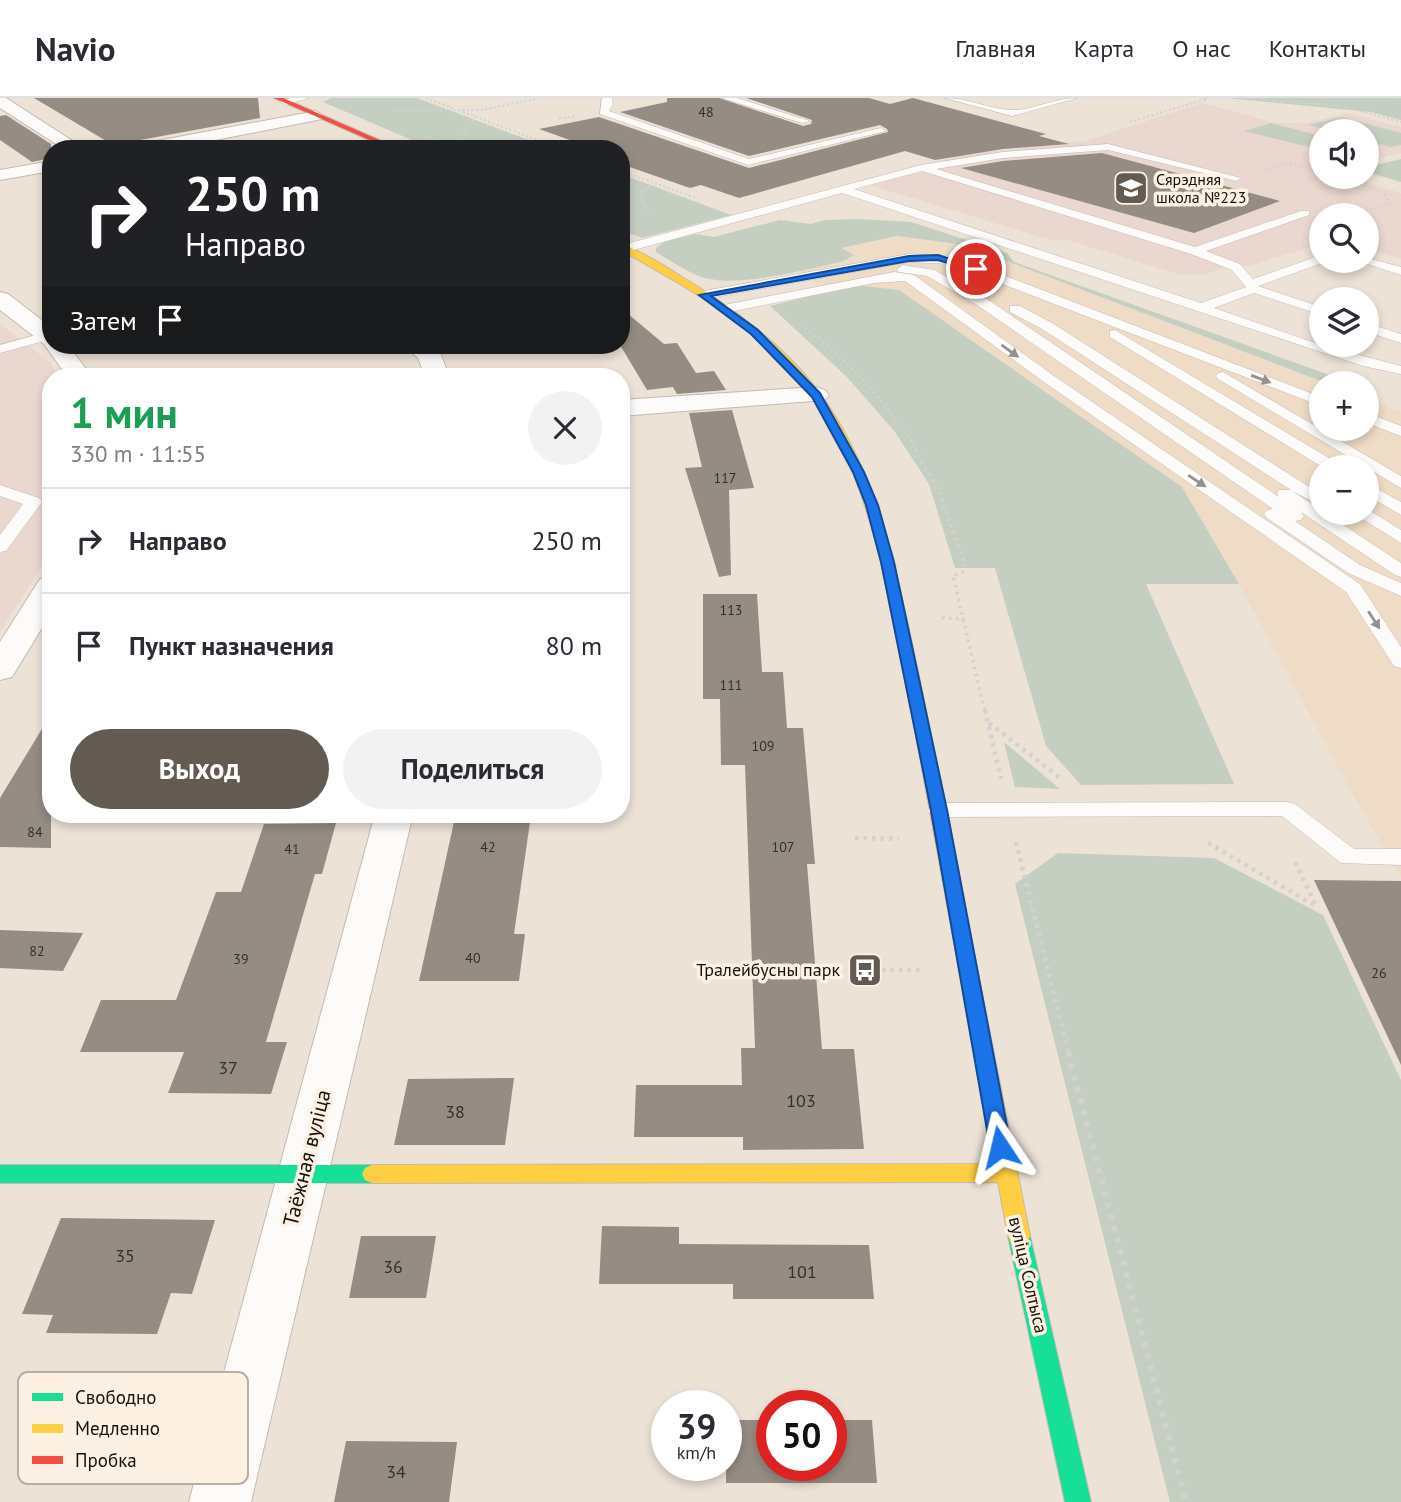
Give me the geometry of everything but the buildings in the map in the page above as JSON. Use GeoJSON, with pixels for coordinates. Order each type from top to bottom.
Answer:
{"type":"FeatureCollection","features":[{"type":"Feature","properties":{"kind":"main road"},"geometry":{"type":"LineString","coordinates":[[281,100],[375,140]]}},
{"type":"Feature","properties":{"kind":"main road","name":"вуліца Солтыса"},"geometry":{"type":"LineString","coordinates":[[630,251],[714,302],[754,332],[816,395],[859,472],[872,505],[888,562],[939,810],[1005,1173],[1078,1502]]}},
{"type":"Feature","properties":{"kind":"main road"},"geometry":{"type":"LineString","coordinates":[[0,1174],[1005,1173]]}},
{"type":"Feature","properties":{"kind":"street"},"geometry":{"type":"LineString","coordinates":[[0,102],[61,140]]}},
{"type":"Feature","properties":{"kind":"street"},"geometry":{"type":"LineString","coordinates":[[189,140],[317,116]]}},
{"type":"Feature","properties":{"kind":"street"},"geometry":{"type":"LineString","coordinates":[[0,175],[42,168]]}},
{"type":"Feature","properties":{"kind":"street"},"geometry":{"type":"LineString","coordinates":[[0,299],[42,333]]}},
{"type":"Feature","properties":{"kind":"street"},"geometry":{"type":"LineString","coordinates":[[62,354],[73,368]]}},
{"type":"Feature","properties":{"kind":"street"},"geometry":{"type":"LineString","coordinates":[[630,407],[816,395]]}},
{"type":"Feature","properties":{"kind":"street"},"geometry":{"type":"LineString","coordinates":[[0,670],[42,601]]}},
{"type":"Feature","properties":{"kind":"street","name":"Таёжная вуліца"},"geometry":{"type":"LineString","coordinates":[[248,1391],[392,823]]}},
{"type":"Feature","properties":{"kind":"street","name":"Таёжная вуліца"},"geometry":{"type":"LineString","coordinates":[[220,1502],[225,1484]]}},
{"type":"Feature","properties":{"kind":"lane"},"geometry":{"type":"LineString","coordinates":[[281,100],[304,98]]}},
{"type":"Feature","properties":{"kind":"lane"},"geometry":{"type":"LineString","coordinates":[[607,98],[608,104],[603,112],[748,162],[881,131]]}},
{"type":"Feature","properties":{"kind":"lane"},"geometry":{"type":"LineString","coordinates":[[727,98],[805,121]]}},
{"type":"Feature","properties":{"kind":"lane"},"geometry":{"type":"LineString","coordinates":[[950,98],[1012,113],[1072,98]]}},
{"type":"Feature","properties":{"kind":"lane"},"geometry":{"type":"LineString","coordinates":[[630,246],[921,168],[1003,155],[1108,147],[1236,178]]}},
{"type":"Feature","properties":{"kind":"lane"},"geometry":{"type":"LineString","coordinates":[[921,168],[1195,251],[1236,267],[1253,286],[1309,307]]}},
{"type":"Feature","properties":{"kind":"lane"},"geometry":{"type":"LineString","coordinates":[[845,190],[1368,363],[1401,370]]}},
{"type":"Feature","properties":{"kind":"lane"},"geometry":{"type":"LineString","coordinates":[[1195,251],[1305,213]]}},
{"type":"Feature","properties":{"kind":"lane"},"geometry":{"type":"LineString","coordinates":[[714,302],[880,270],[923,257],[952,260],[1309,397]]}},
{"type":"Feature","properties":{"kind":"lane"},"geometry":{"type":"LineString","coordinates":[[1200,307],[1309,264]]}},
{"type":"Feature","properties":{"kind":"lane"},"geometry":{"type":"LineString","coordinates":[[899,265],[930,273],[982,302],[1401,589]]}},
{"type":"Feature","properties":{"kind":"lane"},"geometry":{"type":"LineString","coordinates":[[899,265],[953,267],[1099,325],[1313,455]]}},
{"type":"Feature","properties":{"kind":"lane"},"geometry":{"type":"LineString","coordinates":[[899,265],[920,274],[1354,569],[1401,589]]}},
{"type":"Feature","properties":{"kind":"lane"},"geometry":{"type":"LineString","coordinates":[[1379,265],[1401,271]]}},
{"type":"Feature","properties":{"kind":"lane"},"geometry":{"type":"LineString","coordinates":[[714,302],[894,276],[909,278],[1060,387],[1353,588],[1401,662]]}},
{"type":"Feature","properties":{"kind":"lane"},"geometry":{"type":"LineString","coordinates":[[956,286],[1073,330],[1309,480]]}},
{"type":"Feature","properties":{"kind":"lane"},"geometry":{"type":"LineString","coordinates":[[982,302],[1030,325],[1401,571]]}},
{"type":"Feature","properties":{"kind":"lane"},"geometry":{"type":"LineString","coordinates":[[1016,309],[1047,326],[1309,495]]}},
{"type":"Feature","properties":{"kind":"lane"},"geometry":{"type":"LineString","coordinates":[[1119,324],[1331,455]]}},
{"type":"Feature","properties":{"kind":"lane"},"geometry":{"type":"LineString","coordinates":[[1379,331],[1401,338]]}},
{"type":"Feature","properties":{"kind":"lane"},"geometry":{"type":"LineString","coordinates":[[0,349],[42,342]]}},
{"type":"Feature","properties":{"kind":"lane"},"geometry":{"type":"LineString","coordinates":[[1172,346],[1401,483]]}},
{"type":"Feature","properties":{"kind":"lane"},"geometry":{"type":"LineString","coordinates":[[1379,423],[1401,431]]}},
{"type":"Feature","properties":{"kind":"lane"},"geometry":{"type":"LineString","coordinates":[[1379,485],[1401,499]]}},
{"type":"Feature","properties":{"kind":"lane"},"geometry":{"type":"LineString","coordinates":[[0,490],[33,502],[0,547]]}},
{"type":"Feature","properties":{"kind":"lane"},"geometry":{"type":"LineString","coordinates":[[1379,496],[1401,510]]}},
{"type":"Feature","properties":{"kind":"lane"},"geometry":{"type":"LineString","coordinates":[[1379,524],[1401,538]]}},
{"type":"Feature","properties":{"kind":"lane"},"geometry":{"type":"LineString","coordinates":[[1354,525],[1401,556]]}},
{"type":"Feature","properties":{"kind":"lane"},"geometry":{"type":"LineString","coordinates":[[939,810],[1009,812],[1287,809],[1349,857],[1401,857]]}},
{"type":"Feature","properties":{"kind":"path"},"geometry":{"type":"LineString","coordinates":[[426,98],[537,140]]}},
{"type":"Feature","properties":{"kind":"path"},"geometry":{"type":"LineString","coordinates":[[392,111],[460,111],[540,98]]}},
{"type":"Feature","properties":{"kind":"path"},"geometry":{"type":"LineString","coordinates":[[1207,99],[1211,98]]}},
{"type":"Feature","properties":{"kind":"path"},"geometry":{"type":"LineString","coordinates":[[1245,98],[1341,106],[1401,122]]}},
{"type":"Feature","properties":{"kind":"path"},"geometry":{"type":"LineString","coordinates":[[1396,98],[1401,98]]}},
{"type":"Feature","properties":{"kind":"path"},"geometry":{"type":"LineString","coordinates":[[492,104],[498,106]]}},
{"type":"Feature","properties":{"kind":"path"},"geometry":{"type":"LineString","coordinates":[[460,140],[475,117]]}},
{"type":"Feature","properties":{"kind":"path"},"geometry":{"type":"LineString","coordinates":[[1236,178],[1289,163],[1309,168]]}},
{"type":"Feature","properties":{"kind":"path"},"geometry":{"type":"LineString","coordinates":[[630,174],[748,216]]}},
{"type":"Feature","properties":{"kind":"path"},"geometry":{"type":"LineString","coordinates":[[1371,189],[1384,194],[1389,203],[1379,206]]}},
{"type":"Feature","properties":{"kind":"path"},"geometry":{"type":"LineString","coordinates":[[630,192],[642,192]]}},
{"type":"Feature","properties":{"kind":"path"},"geometry":{"type":"LineString","coordinates":[[953,576],[1094,1157],[1186,1502]]}},
{"type":"Feature","properties":{"kind":"path"},"geometry":{"type":"LineString","coordinates":[[1217,840],[1203,840],[1316,906],[1290,850]]}},
{"type":"Feature","properties":{"kind":"shaded area","name":"Сярэдняя школа №223"},"geometry":{"type":"Polygon","coordinates":[[[1202,103],[1276,123],[1309,122],[1309,189],[1379,189],[1379,186],[1401,193],[1401,259],[1379,253],[1379,203],[1309,203],[1309,248],[1248,266],[1227,266],[1206,274],[1181,275],[1067,240],[1051,240],[856,181],[967,154],[1085,141],[1202,103]]]}},
{"type":"Feature","properties":{"kind":"shaded area","name":"Сярэдняя школа №223"},"geometry":{"type":"Polygon","coordinates":[[[1349,113],[1371,119],[1323,119],[1349,113]]]}},
{"type":"Feature","properties":{"kind":"shaded area","name":"Сярэдняя школа №223"},"geometry":{"type":"Polygon","coordinates":[[[1379,121],[1401,127],[1401,153],[1379,158],[1379,121]]]}},
{"type":"Feature","properties":{"kind":"shaded area"},"geometry":{"type":"Polygon","coordinates":[[[897,236],[965,245],[1309,377],[1309,441],[1379,441],[1379,404],[1401,412],[1401,878],[1239,584],[1182,487],[827,291],[798,270],[844,261],[853,255],[840,248],[897,236]]]}},
{"type":"Feature","properties":{"kind":"shaded area"},"geometry":{"type":"Polygon","coordinates":[[[0,324],[51,363],[53,368],[42,368],[42,565],[0,632],[0,324]]]}},
{"type":"Feature","properties":{"kind":"green space"},"geometry":{"type":"Polygon","coordinates":[[[331,98],[417,98],[529,140],[412,140],[323,102],[331,98]]]}},
{"type":"Feature","properties":{"kind":"green space"},"geometry":{"type":"Polygon","coordinates":[[[1227,98],[1401,98],[1401,120],[1370,112],[1227,98]]]}},
{"type":"Feature","properties":{"kind":"green space"},"geometry":{"type":"Polygon","coordinates":[[[1271,123],[1309,133],[1309,147],[1244,131],[1271,123]]]}},
{"type":"Feature","properties":{"kind":"green space"},"geometry":{"type":"Polygon","coordinates":[[[1379,127],[1401,133],[1401,145],[1390,147],[1379,144],[1379,127]]]}},
{"type":"Feature","properties":{"kind":"green space"},"geometry":{"type":"Polygon","coordinates":[[[1401,159],[1401,182],[1379,176],[1379,164],[1401,159]]]}},
{"type":"Feature","properties":{"kind":"green space"},"geometry":{"type":"Polygon","coordinates":[[[630,177],[731,215],[642,238],[630,233],[630,177]]]}},
{"type":"Feature","properties":{"kind":"green space"},"geometry":{"type":"Polygon","coordinates":[[[780,220],[811,224],[825,220],[911,222],[1007,253],[1014,262],[1318,371],[1309,371],[1309,377],[965,245],[897,236],[841,248],[854,255],[844,261],[771,277],[731,281],[699,276],[656,252],[656,248],[664,242],[696,234],[714,237],[780,220]]]}},
{"type":"Feature","properties":{"kind":"green space"},"geometry":{"type":"Polygon","coordinates":[[[855,285],[899,290],[1182,487],[1239,584],[1146,584],[1234,784],[1081,785],[1046,746],[995,568],[955,568],[929,484],[895,432],[847,377],[770,306],[855,285]]]}},
{"type":"Feature","properties":{"kind":"green space"},"geometry":{"type":"Polygon","coordinates":[[[1004,742],[1060,789],[1015,787],[1004,742]]]}},
{"type":"Feature","properties":{"kind":"green space"},"geometry":{"type":"Polygon","coordinates":[[[1058,853],[1214,858],[1323,915],[1401,1080],[1401,1502],[1170,1502],[1015,884],[1058,853]]]}},
{"type":"Feature","properties":{"kind":"traffic: fast"},"geometry":{"type":"LineString","coordinates":[[0,1174],[372,1174]]}},
{"type":"Feature","properties":{"kind":"traffic: fast"},"geometry":{"type":"LineString","coordinates":[[1019,1236],[1078,1502]]}},
{"type":"Feature","properties":{"kind":"traffic: slow"},"geometry":{"type":"LineString","coordinates":[[630,251],[690,286],[739,319],[788,363],[817,397],[837,431],[868,499],[889,570],[913,681]]}},
{"type":"Feature","properties":{"kind":"traffic: slow"},"geometry":{"type":"LineString","coordinates":[[966,958],[1019,1236]]}},
{"type":"Feature","properties":{"kind":"traffic: slow"},"geometry":{"type":"LineString","coordinates":[[372,1174],[1005,1173]]}},
{"type":"Feature","properties":{"kind":"traffic: jam"},"geometry":{"type":"LineString","coordinates":[[277,98],[376,140]]}},
{"type":"Feature","properties":{"kind":"traffic: jam"},"geometry":{"type":"LineString","coordinates":[[913,681],[966,958]]}},
{"type":"Feature","properties":{"kind":"place","name":"Сярэдняя школа №223"},"geometry":{"type":"Point","coordinates":[1131,188]}},
{"type":"Feature","properties":{"kind":"place","name":"Тралейбусны парк"},"geometry":{"type":"Point","coordinates":[865,970]}},
{"type":"Feature","properties":{"kind":"route"},"geometry":{"type":"LineString","coordinates":[[976,269],[952,260],[909,258],[704,295],[754,332],[816,395],[859,472],[872,505],[888,562],[939,810],[1000,1147]]}}]}
